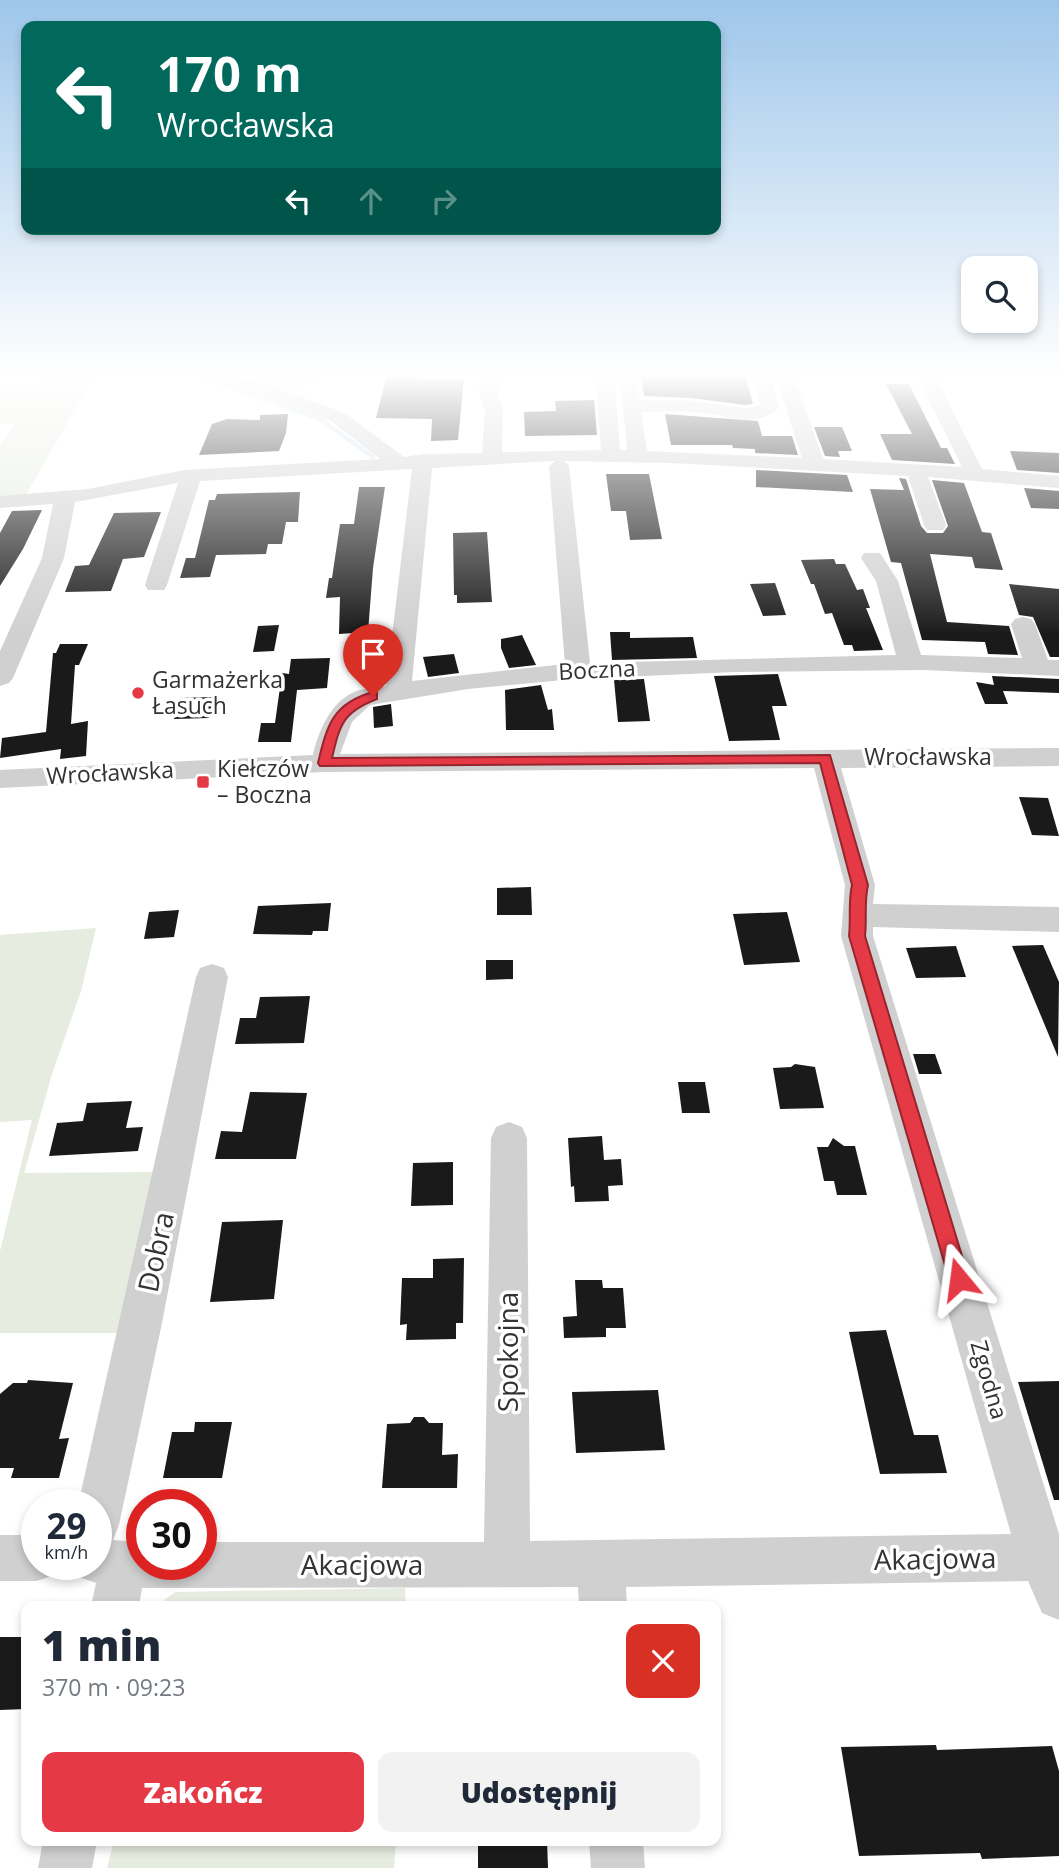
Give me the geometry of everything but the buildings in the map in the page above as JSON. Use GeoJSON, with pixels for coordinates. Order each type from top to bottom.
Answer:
{"type":"FeatureCollection","features":[{"type":"Feature","properties":{"kind":"street"},"geometry":{"type":"LineString","coordinates":[[0,502],[65,498],[191,476],[408,461]]}},
{"type":"Feature","properties":{"kind":"street"},"geometry":{"type":"LineString","coordinates":[[398,692],[424,461]]}},
{"type":"Feature","properties":{"kind":"street"},"geometry":{"type":"LineString","coordinates":[[730,461],[975,474],[1059,482]]}},
{"type":"Feature","properties":{"kind":"street"},"geometry":{"type":"LineString","coordinates":[[813,461],[815,466]]}},
{"type":"Feature","properties":{"kind":"street"},"geometry":{"type":"LineString","coordinates":[[969,461],[975,474]]}},
{"type":"Feature","properties":{"kind":"street"},"geometry":{"type":"LineString","coordinates":[[559,466],[578,670]]}},
{"type":"Feature","properties":{"kind":"street"},"geometry":{"type":"LineString","coordinates":[[916,471],[935,524]]}},
{"type":"Feature","properties":{"kind":"street"},"geometry":{"type":"LineString","coordinates":[[156,585],[191,476]]}},
{"type":"Feature","properties":{"kind":"street"},"geometry":{"type":"LineString","coordinates":[[0,678],[53,558],[65,498]]}},
{"type":"Feature","properties":{"kind":"street"},"geometry":{"type":"LineString","coordinates":[[872,558],[887,582],[911,663]]}},
{"type":"Feature","properties":{"kind":"street","name":"Boczna"},"geometry":{"type":"LineString","coordinates":[[1023,624],[1048,668]]}},
{"type":"Feature","properties":{"kind":"street","name":"Boczna"},"geometry":{"type":"LineString","coordinates":[[324,763],[331,736],[351,704],[362,698],[514,676],[693,665],[911,663],[1048,668]]}},
{"type":"Feature","properties":{"kind":"street","name":"Wrocławska"},"geometry":{"type":"LineString","coordinates":[[0,779],[324,763],[1059,757]]}},
{"type":"Feature","properties":{"kind":"street","name":"Zgodna"},"geometry":{"type":"LineString","coordinates":[[825,758],[860,885],[856,901],[859,915],[857,936],[1053,1570]]}},
{"type":"Feature","properties":{"kind":"street"},"geometry":{"type":"LineString","coordinates":[[859,915],[1059,920]]}},
{"type":"Feature","properties":{"kind":"street","name":"Dobra"},"geometry":{"type":"LineString","coordinates":[[104,1489],[212,977]]}},
{"type":"Feature","properties":{"kind":"street","name":"Spokojna"},"geometry":{"type":"LineString","coordinates":[[507,1565],[509,1138]]}},
{"type":"Feature","properties":{"kind":"street"},"geometry":{"type":"LineString","coordinates":[[0,1558],[21,1558]]}},
{"type":"Feature","properties":{"kind":"street","name":"Akacjowa"},"geometry":{"type":"LineString","coordinates":[[112,1577],[507,1565],[602,1585],[1053,1570]]}},
{"type":"Feature","properties":{"kind":"street"},"geometry":{"type":"LineString","coordinates":[[65,1868],[69,1846]]}},
{"type":"Feature","properties":{"kind":"street"},"geometry":{"type":"LineString","coordinates":[[616,1846],[618,1868]]}},
{"type":"Feature","properties":{"kind":"shaded area"},"geometry":{"type":"Polygon","coordinates":[[[0,461],[45,461],[26,495],[0,498],[0,461]]]}},
{"type":"Feature","properties":{"kind":"shaded area"},"geometry":{"type":"Polygon","coordinates":[[[96,928],[81,991],[52,1074],[24,1173],[155,1172],[124,1333],[0,1333],[0,1251],[32,1120],[0,1122],[0,935],[96,928]]]}},
{"type":"Feature","properties":{"kind":"shaded area"},"geometry":{"type":"Polygon","coordinates":[[[405,1588],[406,1601],[163,1601],[175,1592],[405,1588]]]}},
{"type":"Feature","properties":{"kind":"shaded area"},"geometry":{"type":"Polygon","coordinates":[[[113,1846],[396,1846],[394,1868],[107,1868],[113,1846]]]}},
{"type":"Feature","properties":{"kind":"place","name":"Garmażerka Łasuch"},"geometry":{"type":"Point","coordinates":[138,693]}},
{"type":"Feature","properties":{"kind":"place","name":"Kiełczów – Boczna"},"geometry":{"type":"Point","coordinates":[203,782]}},
{"type":"Feature","properties":{"kind":"route"},"geometry":{"type":"LineString","coordinates":[[373,696],[351,704],[338,720],[324,763],[825,758],[860,885],[856,901],[859,915],[857,936],[959,1279]]}}]}
